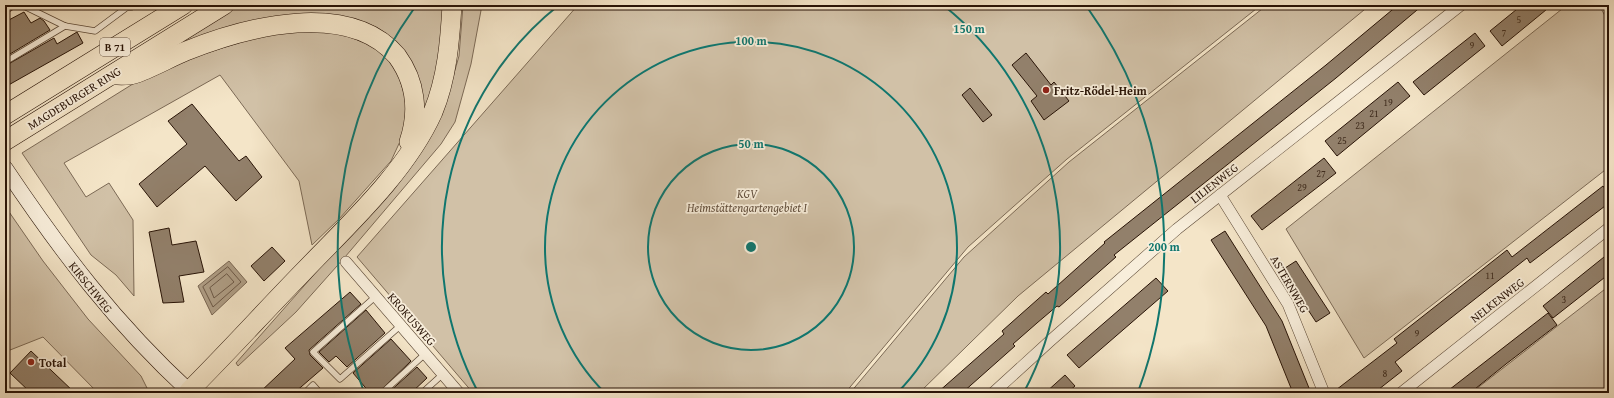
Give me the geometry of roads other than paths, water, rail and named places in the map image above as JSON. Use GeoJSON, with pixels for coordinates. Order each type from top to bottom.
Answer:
{"type":"FeatureCollection","features":[{"type":"Feature","properties":{"kind":"highway","name":"MAGDEBURGER RING"},"geometry":{"type":"LineString","coordinates":[[5,115],[183,5]]}},
{"type":"Feature","properties":{"kind":"highway","name":"MAGDEBURGER RING"},"geometry":{"type":"LineString","coordinates":[[5,141],[224,5]]}},
{"type":"Feature","properties":{"kind":"highway"},"geometry":{"type":"LineString","coordinates":[[188,392],[343,230],[399,166],[420,136],[439,94],[448,52],[452,5]]}},
{"type":"Feature","properties":{"kind":"highway"},"geometry":{"type":"LineString","coordinates":[[112,75],[133,74],[173,56],[220,38],[277,23],[308,19],[335,20],[353,23],[376,34],[388,45],[402,64],[412,86],[416,107],[415,122],[399,166]]}},
{"type":"Feature","properties":{"kind":"main road","name":"KIRSCHWEG"},"geometry":{"type":"LineString","coordinates":[[9,175],[46,229],[95,294],[136,340],[188,392]]}},
{"type":"Feature","properties":{"kind":"street","name":"LILIENWEG"},"geometry":{"type":"LineString","coordinates":[[993,393],[1155,248],[1461,5]]}},
{"type":"Feature","properties":{"kind":"street","name":"ASTERNWEG"},"geometry":{"type":"LineString","coordinates":[[1220,195],[1288,304],[1324,393]]}},
{"type":"Feature","properties":{"kind":"street","name":"NELKENWEG"},"geometry":{"type":"LineString","coordinates":[[1401,393],[1609,228]]}},
{"type":"Feature","properties":{"kind":"street","name":"KROKUSWEG"},"geometry":{"type":"LineString","coordinates":[[346,262],[459,393]]}},
{"type":"Feature","properties":{"kind":"lane"},"geometry":{"type":"LineString","coordinates":[[5,11],[14,5]]}},
{"type":"Feature","properties":{"kind":"lane"},"geometry":{"type":"LineString","coordinates":[[22,5],[65,26],[95,31],[130,5]]}},
{"type":"Feature","properties":{"kind":"lane"},"geometry":{"type":"LineString","coordinates":[[5,62],[65,26]]}},
{"type":"Feature","properties":{"kind":"lane"},"geometry":{"type":"LineString","coordinates":[[375,296],[313,352],[340,379],[400,326]]}},
{"type":"Feature","properties":{"kind":"lane"},"geometry":{"type":"LineString","coordinates":[[382,393],[425,354]]}},
{"type":"Feature","properties":{"kind":"lane"},"geometry":{"type":"LineString","coordinates":[[422,393],[443,374]]}},
{"type":"Feature","properties":{"kind":"lane"},"geometry":{"type":"LineString","coordinates":[[305,393],[313,385],[320,393]]}},
{"type":"Feature","properties":{"kind":"water"},"geometry":{"type":"Polygon","coordinates":[[[229,261],[247,282],[212,315],[198,286],[229,261]]]}},
{"type":"Feature","properties":{"kind":"place","name":"Fritz-Rödel-Heim"},"geometry":{"type":"Point","coordinates":[1046,90]}},
{"type":"Feature","properties":{"kind":"place","name":"Total"},"geometry":{"type":"Point","coordinates":[31,362]}},
{"type":"Feature","properties":{"kind":"park label","name":"KGV Heimstättengartengebiet I"},"geometry":{"type":"Point","coordinates":[747,200]}}]}
